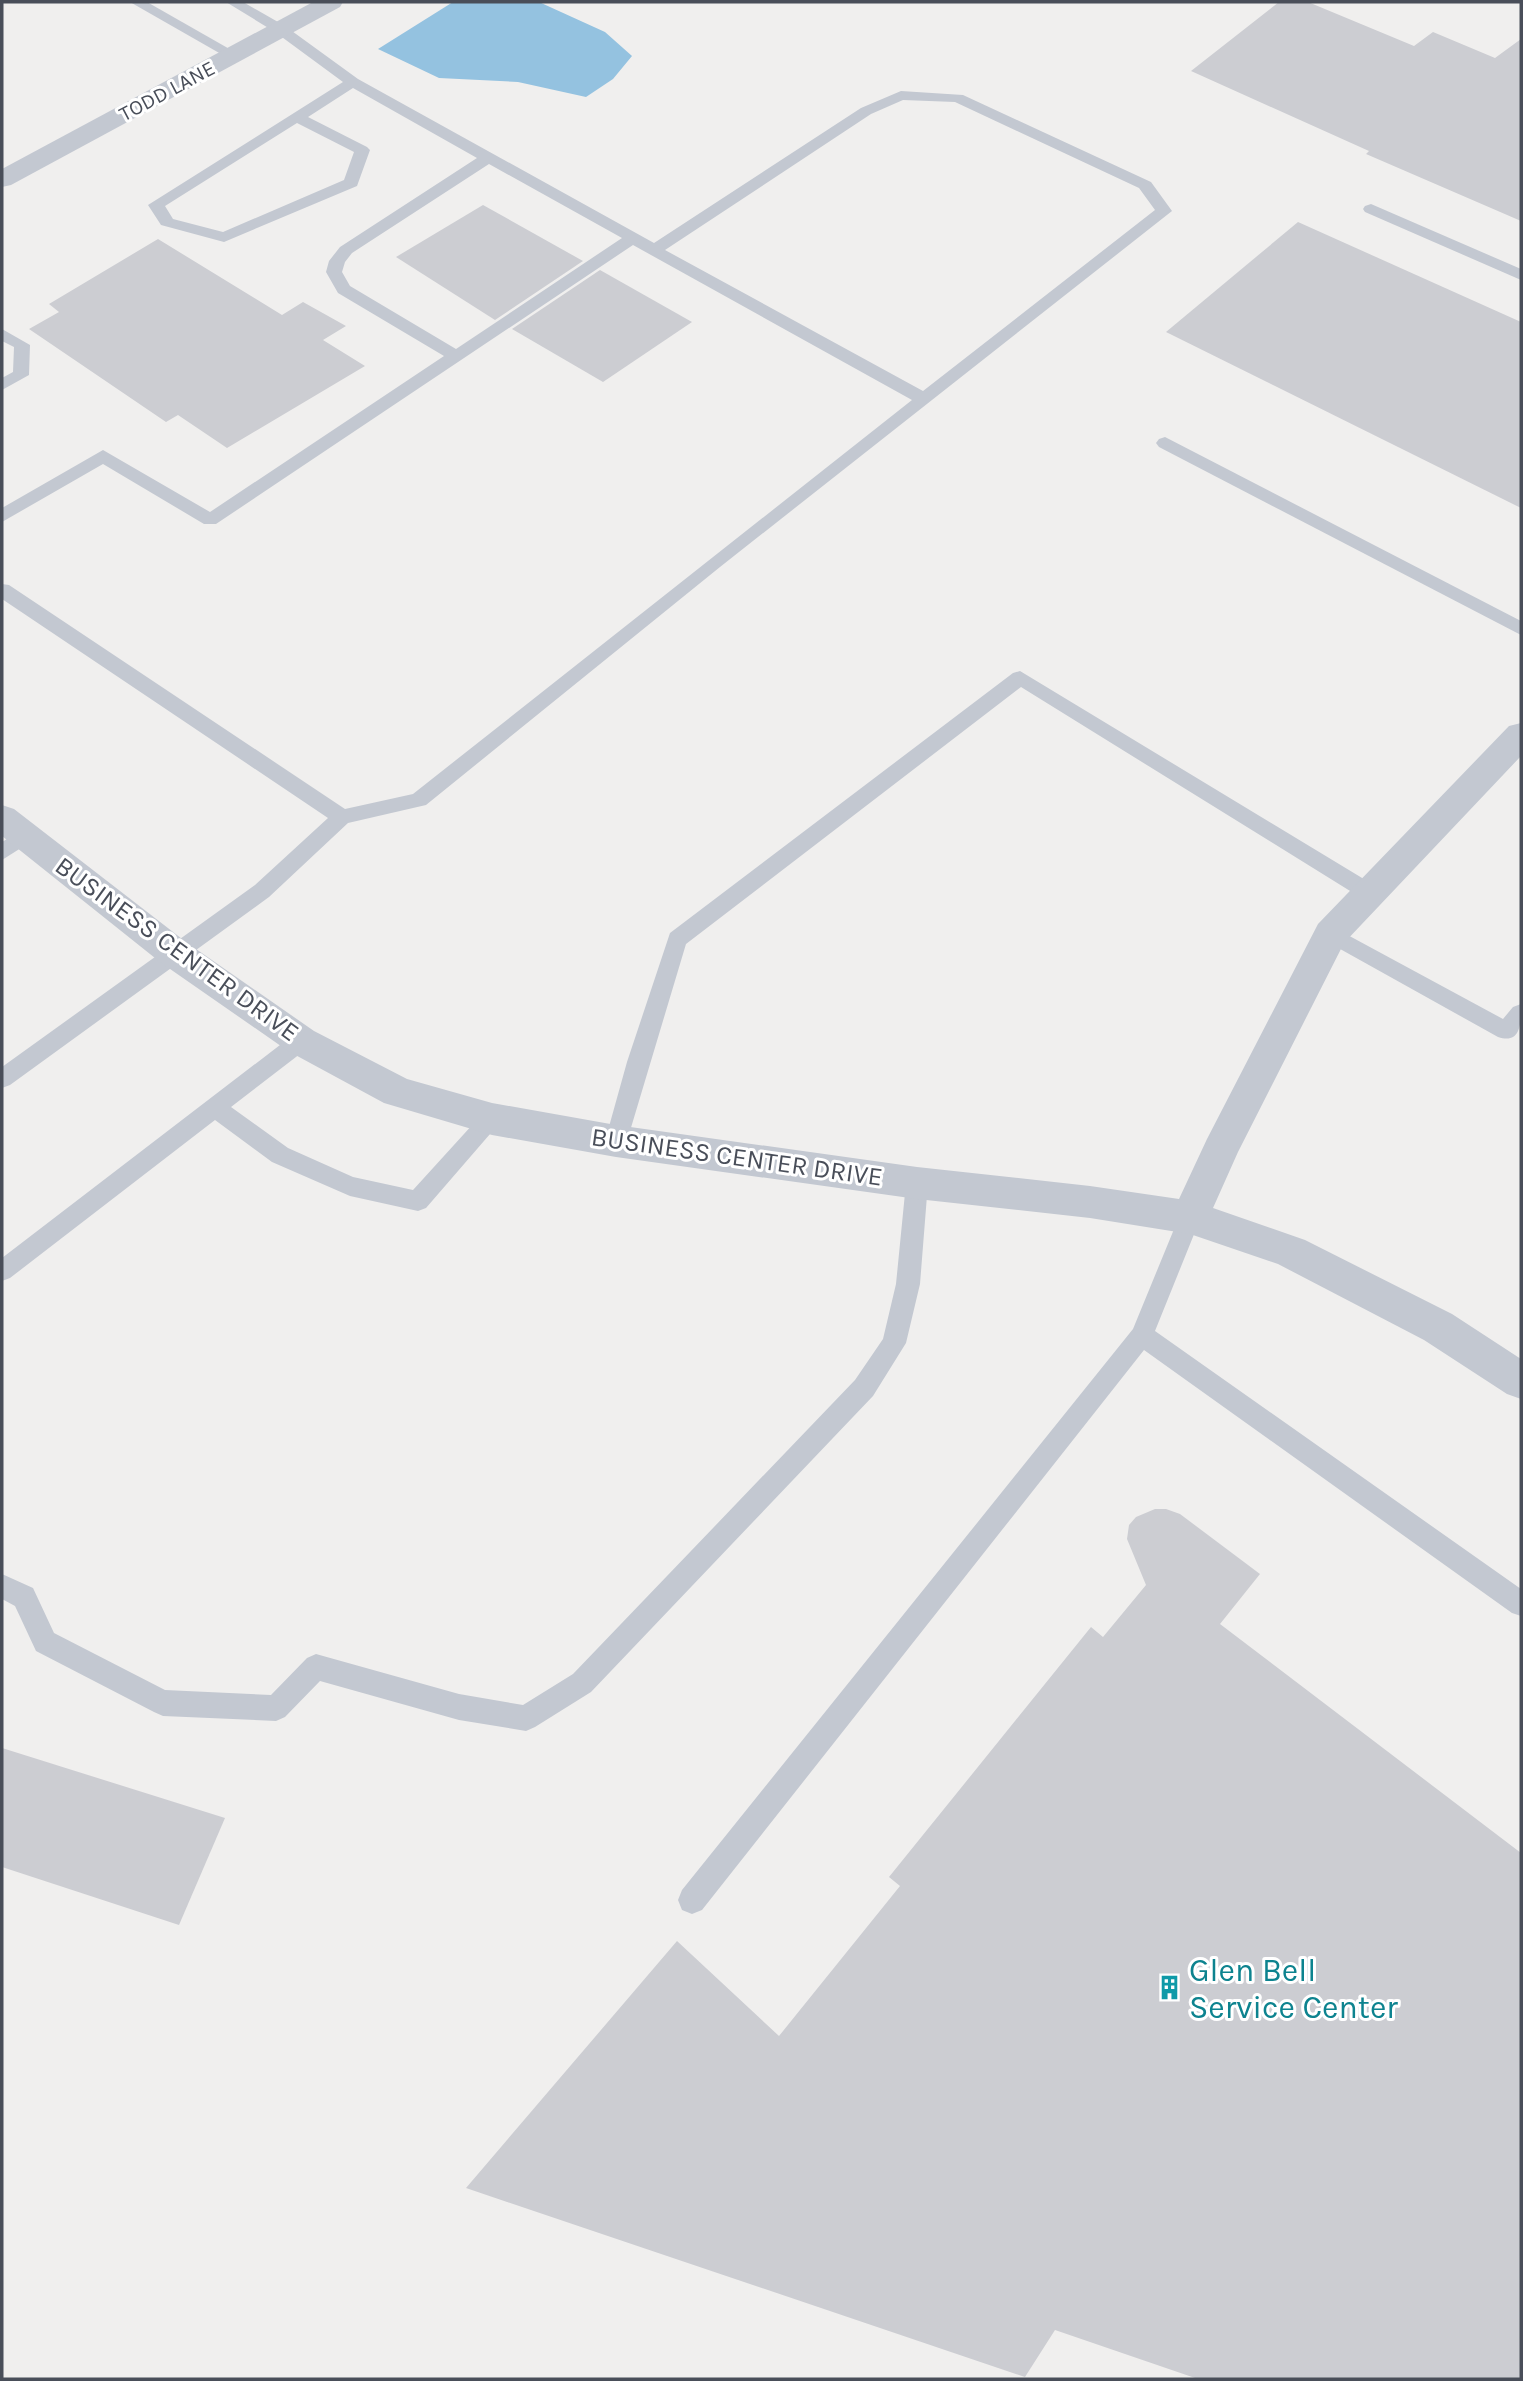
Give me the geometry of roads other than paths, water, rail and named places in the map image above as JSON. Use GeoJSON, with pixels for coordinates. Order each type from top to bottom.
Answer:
{"type":"FeatureCollection","features":[{"type":"Feature","properties":{"kind":"street","name":"TODD LANE"},"geometry":{"type":"LineString","coordinates":[[2,179],[331,2]]}},
{"type":"Feature","properties":{"kind":"street"},"geometry":{"type":"LineString","coordinates":[[1190,1217],[1220,1150],[1331,934],[1521,735]]}},
{"type":"Feature","properties":{"kind":"street","name":"BUSINESS CENTER DRIVE"},"geometry":{"type":"LineString","coordinates":[[9,835],[301,1041],[397,1092],[492,1119],[616,1142],[1190,1217],[1291,1252],[1438,1327],[1521,1381]]}},
{"type":"Feature","properties":{"kind":"lane"},"geometry":{"type":"LineString","coordinates":[[137,2],[233,55]]}},
{"type":"Feature","properties":{"kind":"lane"},"geometry":{"type":"LineString","coordinates":[[233,2],[280,29],[353,82],[924,399]]}},
{"type":"Feature","properties":{"kind":"lane"},"geometry":{"type":"LineString","coordinates":[[296,117],[362,150],[351,183],[225,237],[167,222],[156,205],[296,117],[353,82]]}},
{"type":"Feature","properties":{"kind":"lane"},"geometry":{"type":"LineString","coordinates":[[2,1079],[262,891],[342,817],[419,800],[714,563],[1164,211],[1145,185],[958,98],[901,95],[866,111],[654,250]]}},
{"type":"Feature","properties":{"kind":"lane"},"geometry":{"type":"LineString","coordinates":[[456,356],[344,289],[334,272],[337,261],[346,250],[489,157]]}},
{"type":"Feature","properties":{"kind":"lane"},"geometry":{"type":"LineString","coordinates":[[1371,209],[1521,275]]}},
{"type":"Feature","properties":{"kind":"lane"},"geometry":{"type":"LineString","coordinates":[[2,516],[103,456],[210,520],[633,238]]}},
{"type":"Feature","properties":{"kind":"lane"},"geometry":{"type":"LineString","coordinates":[[2,334],[22,345],[21,375],[2,385]]}},
{"type":"Feature","properties":{"kind":"lane"},"geometry":{"type":"LineString","coordinates":[[1165,443],[1521,629]]}},
{"type":"Feature","properties":{"kind":"lane"},"geometry":{"type":"LineString","coordinates":[[2,590],[342,817]]}},
{"type":"Feature","properties":{"kind":"lane"},"geometry":{"type":"LineString","coordinates":[[616,1142],[677,939],[1020,678],[1370,893]]}},
{"type":"Feature","properties":{"kind":"lane"},"geometry":{"type":"LineString","coordinates":[[1331,934],[1506,1031],[1521,1013]]}},
{"type":"Feature","properties":{"kind":"lane"},"geometry":{"type":"LineString","coordinates":[[2,1271],[301,1041]]}},
{"type":"Feature","properties":{"kind":"lane"},"geometry":{"type":"LineString","coordinates":[[216,1109],[280,1154],[350,1186],[418,1201],[492,1119]]}},
{"type":"Feature","properties":{"kind":"lane"},"geometry":{"type":"LineString","coordinates":[[2,1586],[24,1597],[45,1642],[163,1703],[276,1708],[316,1667],[459,1707],[526,1718],[582,1683],[864,1388],[894,1343],[908,1284],[917,1183]]}},
{"type":"Feature","properties":{"kind":"lane"},"geometry":{"type":"LineString","coordinates":[[692,1900],[1142,1335],[1190,1217]]}},
{"type":"Feature","properties":{"kind":"lane"},"geometry":{"type":"LineString","coordinates":[[1142,1335],[1521,1604]]}},
{"type":"Feature","properties":{"kind":"water"},"geometry":{"type":"Polygon","coordinates":[[[453,2],[539,2],[605,32],[632,56],[613,79],[586,97],[518,82],[439,78],[378,49],[453,2]]]}},
{"type":"Feature","properties":{"kind":"place","name":"Glen Bell Service Center"},"geometry":{"type":"Point","coordinates":[1169,1988]}}]}
